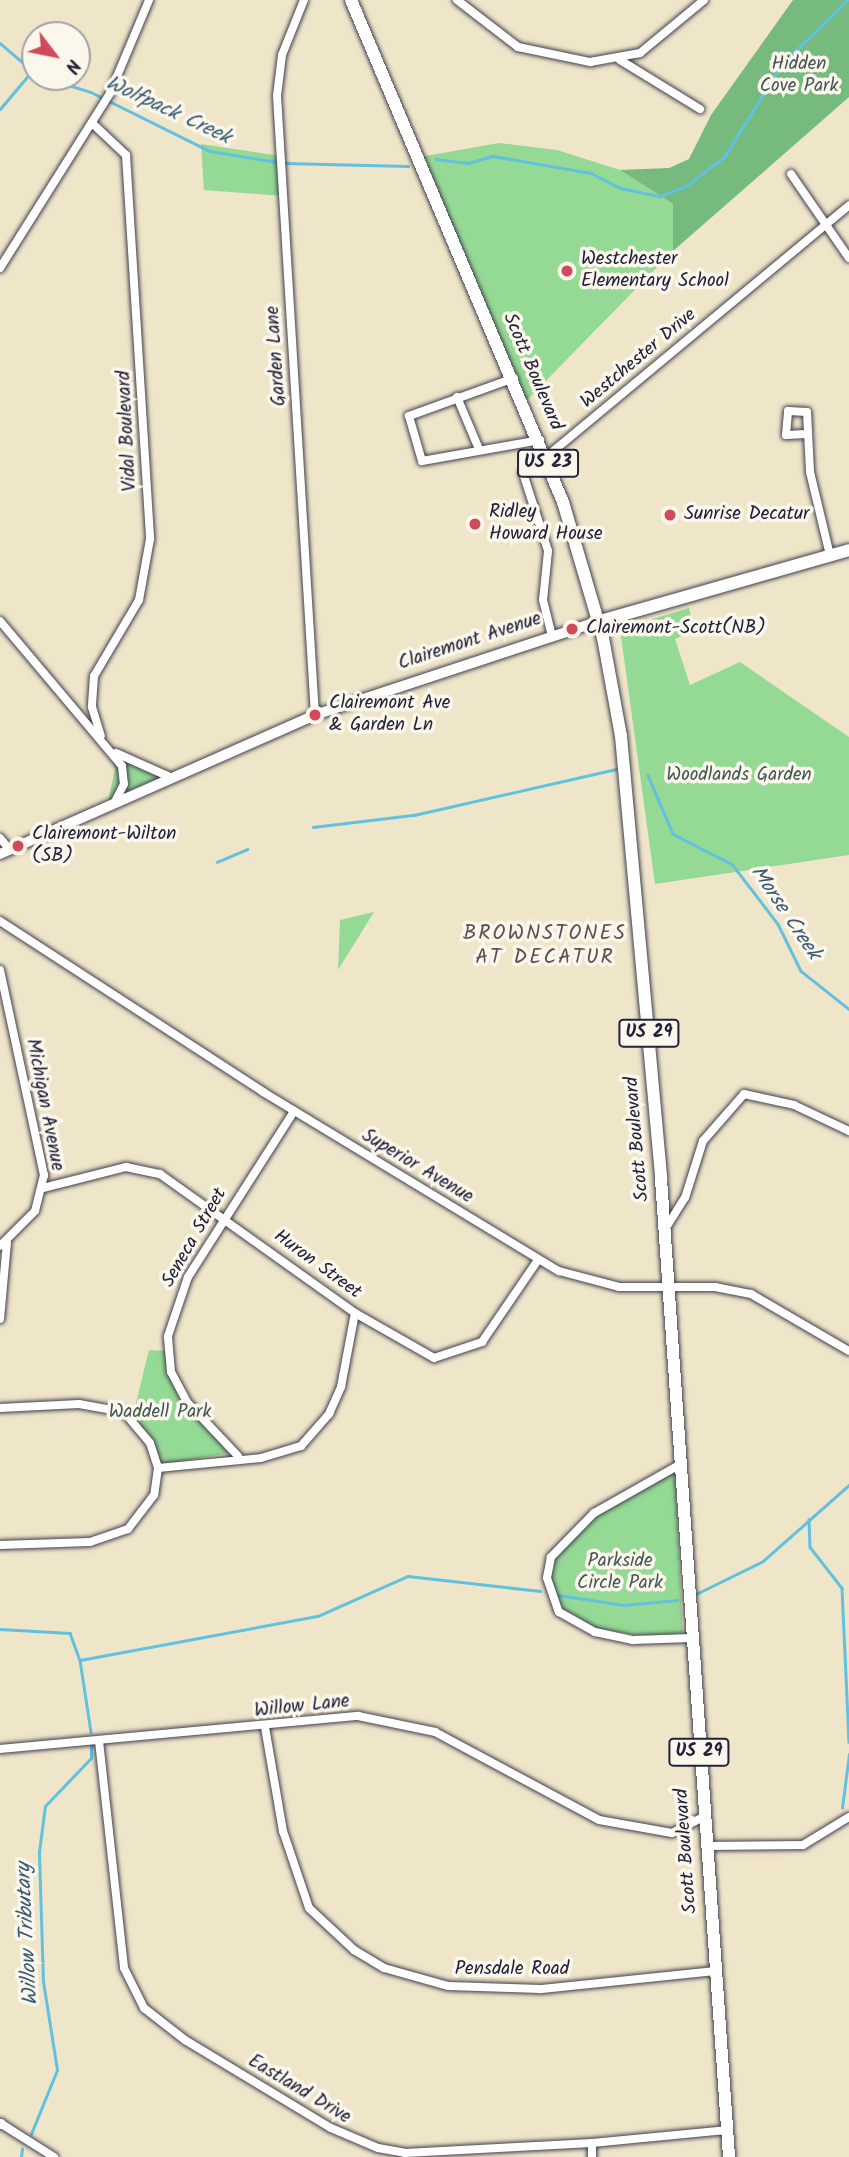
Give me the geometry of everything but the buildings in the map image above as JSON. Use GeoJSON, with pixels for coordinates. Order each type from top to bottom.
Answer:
{"type":"FeatureCollection","features":[{"type":"Feature","properties":{"kind":"main road","name":"Scott Boulevard"},"geometry":{"type":"LineString","coordinates":[[351,0],[540,440],[597,622],[621,736],[636,857],[669,1287],[691,1638],[729,2157]]}},
{"type":"Feature","properties":{"kind":"main road","name":"Clairemont Avenue"},"geometry":{"type":"LineString","coordinates":[[5,852],[315,715],[552,635],[849,550]]}},
{"type":"Feature","properties":{"kind":"street"},"geometry":{"type":"LineString","coordinates":[[0,268],[104,104],[149,0]]}},
{"type":"Feature","properties":{"kind":"street","name":"Garden Lane"},"geometry":{"type":"LineString","coordinates":[[304,0],[279,75],[280,163],[315,715]]}},
{"type":"Feature","properties":{"kind":"street"},"geometry":{"type":"LineString","coordinates":[[457,0],[488,29],[530,52],[577,62],[621,60],[659,42],[704,0]]}},
{"type":"Feature","properties":{"kind":"street"},"geometry":{"type":"LineString","coordinates":[[621,60],[700,109]]}},
{"type":"Feature","properties":{"kind":"street","name":"Vidal Boulevard"},"geometry":{"type":"LineString","coordinates":[[92,123],[126,155],[150,539],[139,600],[92,683],[101,736]]}},
{"type":"Feature","properties":{"kind":"street"},"geometry":{"type":"LineString","coordinates":[[791,174],[849,258]]}},
{"type":"Feature","properties":{"kind":"street","name":"Westchester Drive"},"geometry":{"type":"LineString","coordinates":[[546,457],[849,205]]}},
{"type":"Feature","properties":{"kind":"street"},"geometry":{"type":"LineString","coordinates":[[514,378],[409,416],[422,461],[540,440]]}},
{"type":"Feature","properties":{"kind":"street"},"geometry":{"type":"LineString","coordinates":[[457,397],[479,449]]}},
{"type":"Feature","properties":{"kind":"street"},"geometry":{"type":"LineString","coordinates":[[806,434],[830,555]]}},
{"type":"Feature","properties":{"kind":"street"},"geometry":{"type":"LineString","coordinates":[[523,473],[548,551],[543,600],[552,635]]}},
{"type":"Feature","properties":{"kind":"street"},"geometry":{"type":"LineString","coordinates":[[0,621],[108,746],[125,775],[115,802]]}},
{"type":"Feature","properties":{"kind":"street"},"geometry":{"type":"LineString","coordinates":[[108,746],[132,764],[170,777]]}},
{"type":"Feature","properties":{"kind":"street"},"geometry":{"type":"LineString","coordinates":[[0,838],[5,852]]}},
{"type":"Feature","properties":{"kind":"street","name":"Superior Avenue"},"geometry":{"type":"LineString","coordinates":[[0,921],[294,1111],[538,1260],[590,1283],[751,1294],[849,1351]]}},
{"type":"Feature","properties":{"kind":"street","name":"Michigan Avenue"},"geometry":{"type":"LineString","coordinates":[[0,970],[44,1163],[43,1188],[31,1217],[4,1244],[0,1319]]}},
{"type":"Feature","properties":{"kind":"street"},"geometry":{"type":"LineString","coordinates":[[664,1231],[685,1198],[704,1141],[744,1094],[794,1105],[849,1131]]}},
{"type":"Feature","properties":{"kind":"street","name":"Seneca Street"},"geometry":{"type":"LineString","coordinates":[[238,1456],[187,1402],[171,1372],[168,1336],[173,1309],[224,1217],[294,1111]]}},
{"type":"Feature","properties":{"kind":"street","name":"Huron Street"},"geometry":{"type":"LineString","coordinates":[[43,1188],[138,1167],[160,1174],[413,1352],[434,1358],[462,1354],[498,1325],[538,1260]]}},
{"type":"Feature","properties":{"kind":"street"},"geometry":{"type":"LineString","coordinates":[[158,1468],[238,1456],[285,1453],[315,1433],[341,1387],[355,1313]]}},
{"type":"Feature","properties":{"kind":"street"},"geometry":{"type":"LineString","coordinates":[[0,1408],[79,1405],[124,1412],[150,1443],[158,1468],[154,1494],[128,1529],[90,1542],[0,1545]]}},
{"type":"Feature","properties":{"kind":"street"},"geometry":{"type":"LineString","coordinates":[[680,1465],[594,1513],[551,1557],[547,1578],[559,1612],[595,1632],[633,1640],[691,1638]]}},
{"type":"Feature","properties":{"kind":"street","name":"Willow Lane"},"geometry":{"type":"LineString","coordinates":[[0,1749],[265,1727],[358,1716],[393,1720],[435,1732],[599,1820],[672,1833],[704,1817]]}},
{"type":"Feature","properties":{"kind":"street","name":"Pensdale Road"},"geometry":{"type":"LineString","coordinates":[[265,1727],[283,1831],[309,1908],[354,1950],[384,1968],[448,1986],[530,1989],[716,1971]]}},
{"type":"Feature","properties":{"kind":"street","name":"Eastland Drive"},"geometry":{"type":"LineString","coordinates":[[99,1741],[124,1968],[158,2021],[362,2145],[405,2153],[592,2143],[728,2130]]}},
{"type":"Feature","properties":{"kind":"street"},"geometry":{"type":"LineString","coordinates":[[707,1846],[803,1845],[849,1817]]}},
{"type":"Feature","properties":{"kind":"street"},"geometry":{"type":"LineString","coordinates":[[0,2124],[54,2157]]}},
{"type":"Feature","properties":{"kind":"street"},"geometry":{"type":"LineString","coordinates":[[592,2143],[592,2157]]}},
{"type":"Feature","properties":{"kind":"green space","name":"Hidden Cove Park"},"geometry":{"type":"Polygon","coordinates":[[[793,0],[849,0],[849,97],[673,251],[673,204],[620,170],[669,168],[689,159],[711,115],[793,0]]]}},
{"type":"Feature","properties":{"kind":"green space"},"geometry":{"type":"Polygon","coordinates":[[[499,143],[557,150],[620,170],[673,204],[673,251],[527,400],[414,158],[499,143]]]}},
{"type":"Feature","properties":{"kind":"green space"},"geometry":{"type":"Polygon","coordinates":[[[201,144],[280,156],[282,196],[204,190],[201,144]]]}},
{"type":"Feature","properties":{"kind":"green space","name":"Woodlands Garden"},"geometry":{"type":"Polygon","coordinates":[[[689,608],[694,631],[675,639],[690,685],[740,662],[849,737],[849,855],[655,884],[620,629],[689,608]]]}},
{"type":"Feature","properties":{"kind":"green space"},"geometry":{"type":"Polygon","coordinates":[[[108,746],[132,764],[170,779],[107,806],[115,769],[108,746]]]}},
{"type":"Feature","properties":{"kind":"green space"},"geometry":{"type":"Polygon","coordinates":[[[374,912],[338,970],[340,920],[374,912]]]}},
{"type":"Feature","properties":{"kind":"green space","name":"Waddell Park"},"geometry":{"type":"Polygon","coordinates":[[[149,1350],[168,1351],[185,1404],[229,1453],[160,1465],[153,1446],[131,1423],[149,1350]]]}},
{"type":"Feature","properties":{"kind":"green space","name":"Parkside Circle Park"},"geometry":{"type":"Polygon","coordinates":[[[675,1471],[683,1642],[593,1628],[560,1609],[551,1579],[556,1554],[589,1520],[675,1471]]]}},
{"type":"Feature","properties":{"kind":"waterway","name":"Wolfpack Creek"},"geometry":{"type":"LineString","coordinates":[[436,159],[468,163],[493,156],[591,173],[621,188],[660,196],[686,186],[724,157],[783,63],[847,0]]}},
{"type":"Feature","properties":{"kind":"waterway","name":"Wolfpack Creek"},"geometry":{"type":"LineString","coordinates":[[0,43],[21,61]]}},
{"type":"Feature","properties":{"kind":"waterway"},"geometry":{"type":"LineString","coordinates":[[0,109],[21,84]]}},
{"type":"Feature","properties":{"kind":"waterway","name":"Wolfpack Creek"},"geometry":{"type":"LineString","coordinates":[[88,91],[210,151],[277,162]]}},
{"type":"Feature","properties":{"kind":"waterway","name":"Wolfpack Creek"},"geometry":{"type":"LineString","coordinates":[[284,163],[408,166]]}},
{"type":"Feature","properties":{"kind":"waterway","name":"Morse Creek"},"geometry":{"type":"LineString","coordinates":[[313,827],[414,815],[616,769]]}},
{"type":"Feature","properties":{"kind":"waterway","name":"Morse Creek"},"geometry":{"type":"LineString","coordinates":[[648,775],[673,834],[732,864],[778,924],[801,971],[849,1009]]}},
{"type":"Feature","properties":{"kind":"waterway"},"geometry":{"type":"LineString","coordinates":[[217,862],[247,849]]}},
{"type":"Feature","properties":{"kind":"waterway"},"geometry":{"type":"LineString","coordinates":[[694,1595],[763,1561],[849,1485]]}},
{"type":"Feature","properties":{"kind":"waterway"},"geometry":{"type":"LineString","coordinates":[[809,1519],[810,1547],[842,1588],[849,1742]]}},
{"type":"Feature","properties":{"kind":"waterway"},"geometry":{"type":"LineString","coordinates":[[0,1629],[70,1633],[80,1660],[318,1616],[408,1576],[540,1591]]}},
{"type":"Feature","properties":{"kind":"waterway"},"geometry":{"type":"LineString","coordinates":[[558,1595],[624,1605],[677,1600]]}},
{"type":"Feature","properties":{"kind":"waterway","name":"Willow Tributary"},"geometry":{"type":"LineString","coordinates":[[80,1660],[91,1732]]}},
{"type":"Feature","properties":{"kind":"waterway","name":"Willow Tributary"},"geometry":{"type":"LineString","coordinates":[[31,2134],[57,2070],[43,1982],[39,1852],[45,1806],[91,1758],[91,1746]]}},
{"type":"Feature","properties":{"kind":"waterway"},"geometry":{"type":"LineString","coordinates":[[842,1808],[849,1754]]}},
{"type":"Feature","properties":{"kind":"waterway","name":"Willow Tributary"},"geometry":{"type":"LineString","coordinates":[[21,2157],[22,2149]]}},
{"type":"Feature","properties":{"kind":"place","name":"Westchester Elementary School"},"geometry":{"type":"Point","coordinates":[567,271]}},
{"type":"Feature","properties":{"kind":"place","name":"Sunrise Decatur"},"geometry":{"type":"Point","coordinates":[670,515]}},
{"type":"Feature","properties":{"kind":"place","name":"Ridley Howard House"},"geometry":{"type":"Point","coordinates":[475,524]}},
{"type":"Feature","properties":{"kind":"place","name":"Clairemont-Scott(NB)"},"geometry":{"type":"Point","coordinates":[572,629]}},
{"type":"Feature","properties":{"kind":"place","name":"Clairemont Ave & Garden Ln"},"geometry":{"type":"Point","coordinates":[315,715]}},
{"type":"Feature","properties":{"kind":"place","name":"Clairemont-Wilton (SB)"},"geometry":{"type":"Point","coordinates":[18,846]}},
{"type":"Feature","properties":{"kind":"district","name":"BROWNSTONES AT DECATUR"},"geometry":{"type":"Point","coordinates":[545,946]}}]}
